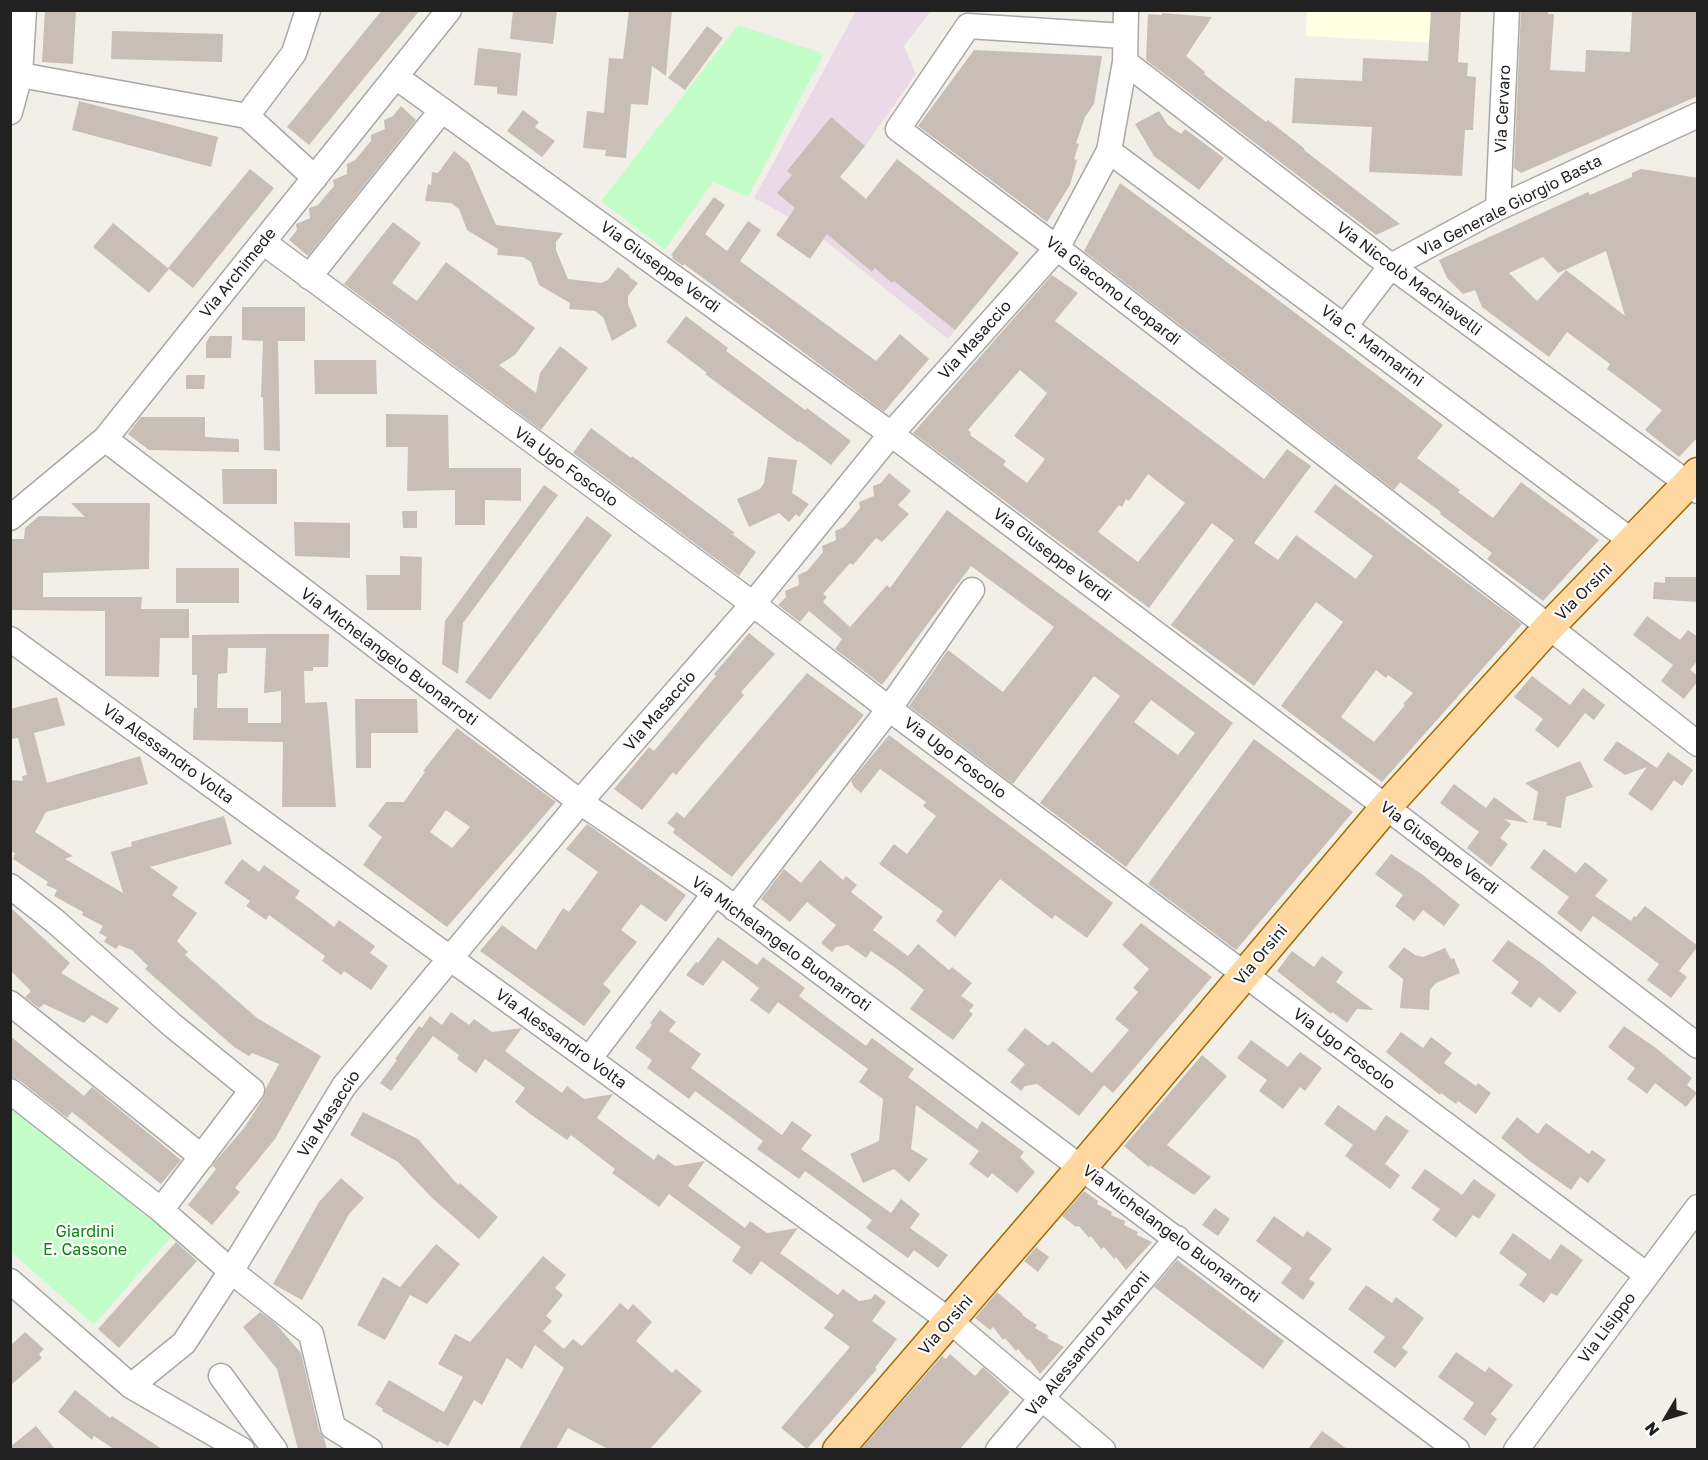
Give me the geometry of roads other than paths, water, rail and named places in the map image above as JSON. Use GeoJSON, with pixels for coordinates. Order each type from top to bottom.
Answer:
{"type":"FeatureCollection","features":[{"type":"Feature","properties":{"kind":"main road","name":"Via Orsini"},"geometry":{"type":"LineString","coordinates":[[838,1449],[1082,1167],[1386,807],[1549,627],[1694,482]]}},
{"type":"Feature","properties":{"kind":"street"},"geometry":{"type":"LineString","coordinates":[[10,112],[20,75],[24,10]]}},
{"type":"Feature","properties":{"kind":"street"},"geometry":{"type":"LineString","coordinates":[[247,116],[294,53],[308,10]]}},
{"type":"Feature","properties":{"kind":"street","name":"Via Archimede"},"geometry":{"type":"LineString","coordinates":[[11,516],[105,439],[448,10]]}},
{"type":"Feature","properties":{"kind":"street","name":"Via Masaccio"},"geometry":{"type":"LineString","coordinates":[[131,1386],[184,1343],[231,1271],[344,1086],[580,802],[753,604],[891,434],[1058,248],[1109,151],[1125,62],[1126,10]]}},
{"type":"Feature","properties":{"kind":"street","name":"Via Cervaro"},"geometry":{"type":"LineString","coordinates":[[1498,208],[1507,10]]}},
{"type":"Feature","properties":{"kind":"street","name":"Via Giacomo Leopardi"},"geometry":{"type":"LineString","coordinates":[[1124,36],[968,26],[898,129],[1058,248],[1698,744]]}},
{"type":"Feature","properties":{"kind":"street","name":"Via Niccolò Machiavelli"},"geometry":{"type":"LineString","coordinates":[[1125,62],[1391,266],[1694,482]]}},
{"type":"Feature","properties":{"kind":"street"},"geometry":{"type":"LineString","coordinates":[[20,75],[247,116],[315,178]]}},
{"type":"Feature","properties":{"kind":"street","name":"Via Giuseppe Verdi"},"geometry":{"type":"LineString","coordinates":[[396,77],[891,434],[1386,807],[1698,1046]]}},
{"type":"Feature","properties":{"kind":"street"},"geometry":{"type":"LineString","coordinates":[[309,277],[442,110]]}},
{"type":"Feature","properties":{"kind":"street","name":"Via Generale Giorgio Basta"},"geometry":{"type":"LineString","coordinates":[[1345,326],[1391,266],[1498,208],[1694,122]]}},
{"type":"Feature","properties":{"kind":"street","name":"Via C. Mannarini"},"geometry":{"type":"LineString","coordinates":[[1109,151],[1633,542]]}},
{"type":"Feature","properties":{"kind":"street","name":"Via Ugo Foscolo"},"geometry":{"type":"LineString","coordinates":[[263,242],[753,604],[889,709],[1647,1275]]}},
{"type":"Feature","properties":{"kind":"street","name":"Via Michelangelo Buonarroti"},"geometry":{"type":"LineString","coordinates":[[105,439],[580,802],[715,893],[1457,1449]]}},
{"type":"Feature","properties":{"kind":"street"},"geometry":{"type":"LineString","coordinates":[[735,909],[889,709],[972,590]]}},
{"type":"Feature","properties":{"kind":"street","name":"Via Alessandro Volta"},"geometry":{"type":"LineString","coordinates":[[10,639],[950,1321],[1103,1449]]}},
{"type":"Feature","properties":{"kind":"street"},"geometry":{"type":"LineString","coordinates":[[10,886],[56,922],[172,1025],[252,1090],[161,1210]]}},
{"type":"Feature","properties":{"kind":"street"},"geometry":{"type":"LineString","coordinates":[[589,1059],[715,893]]}},
{"type":"Feature","properties":{"kind":"street"},"geometry":{"type":"LineString","coordinates":[[10,1003],[202,1157]]}},
{"type":"Feature","properties":{"kind":"street"},"geometry":{"type":"LineString","coordinates":[[10,1091],[161,1210],[231,1271],[311,1334],[333,1427],[370,1449]]}},
{"type":"Feature","properties":{"kind":"street","name":"Via Lisippo"},"geometry":{"type":"LineString","coordinates":[[1516,1449],[1698,1208]]}},
{"type":"Feature","properties":{"kind":"street","name":"Via Alessandro Manzoni"},"geometry":{"type":"LineString","coordinates":[[998,1449],[1177,1238]]}},
{"type":"Feature","properties":{"kind":"street"},"geometry":{"type":"LineString","coordinates":[[10,1281],[131,1386],[238,1449]]}},
{"type":"Feature","properties":{"kind":"street"},"geometry":{"type":"LineString","coordinates":[[221,1376],[275,1449]]}},
{"type":"Feature","properties":{"kind":"park label","name":"Giardini E. Cassone"},"geometry":{"type":"Point","coordinates":[85,1241]}}]}
